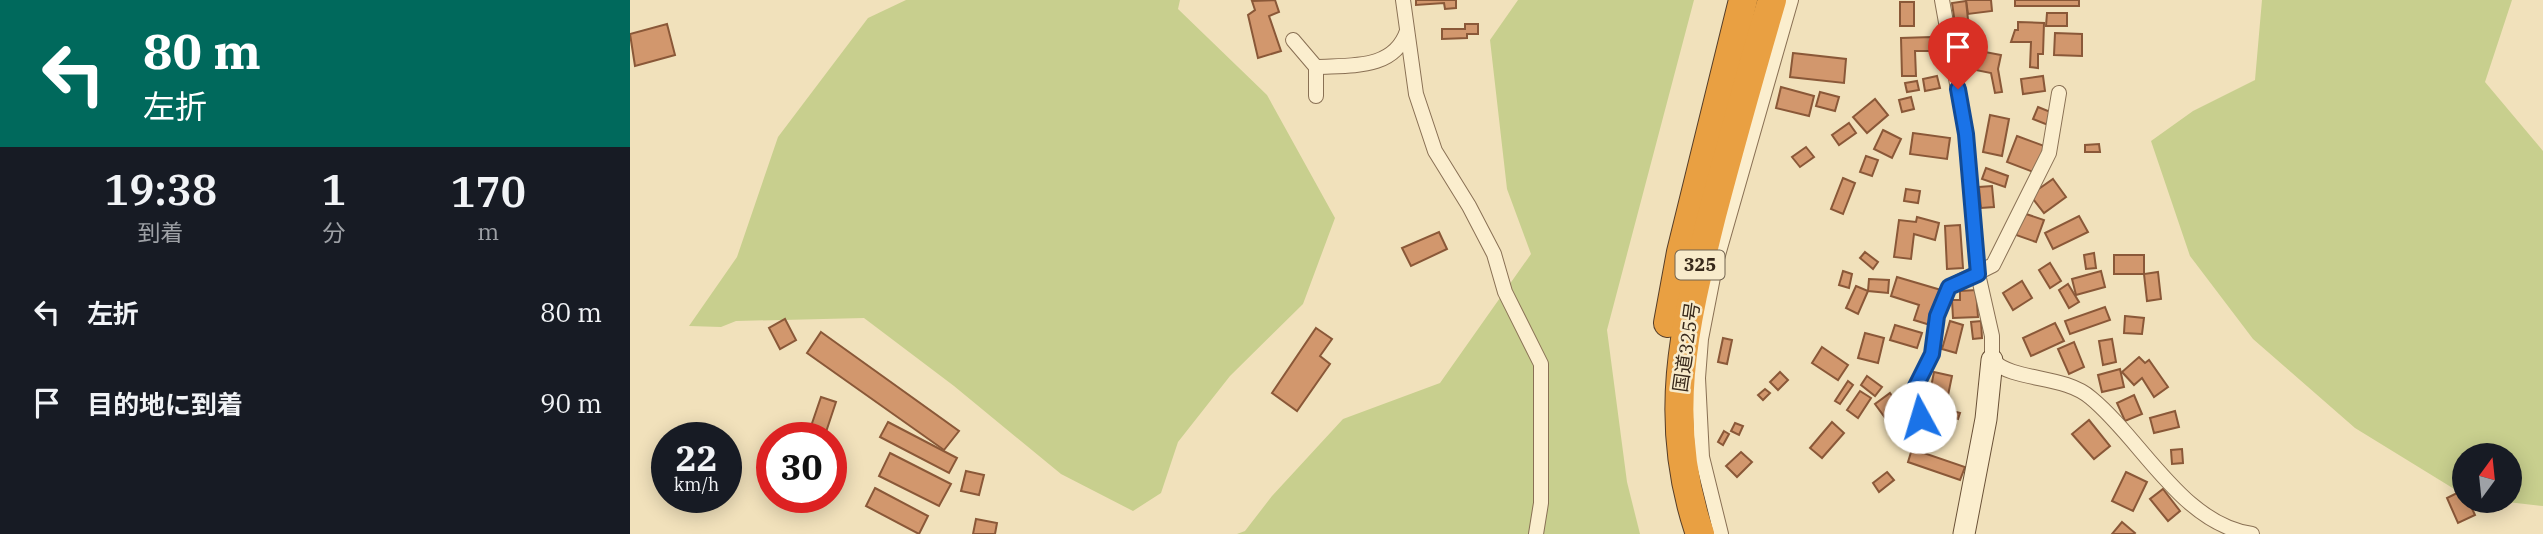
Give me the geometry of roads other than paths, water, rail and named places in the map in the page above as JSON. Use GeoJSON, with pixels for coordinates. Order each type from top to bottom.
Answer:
{"type":"FeatureCollection","features":[{"type":"Feature","properties":{"kind":"highway","name":"国道325号"},"geometry":{"type":"LineString","coordinates":[[1681,534],[1670,496],[1662,405],[1670,308],[1743,0]]}},
{"type":"Feature","properties":{"kind":"highway","name":"国道325号"},"geometry":{"type":"LineString","coordinates":[[1700,534],[1687,487],[1678,424],[1686,321],[1772,0]]}},
{"type":"Feature","properties":{"kind":"street"},"geometry":{"type":"LineString","coordinates":[[1403,0],[1409,27],[1416,94],[1435,152],[1469,205],[1494,254],[1505,292],[1541,364],[1541,503],[1536,534]]}},
{"type":"Feature","properties":{"kind":"street"},"geometry":{"type":"LineString","coordinates":[[1721,534],[1702,457],[1698,378],[1701,338],[1716,262],[1791,0]]}},
{"type":"Feature","properties":{"kind":"street"},"geometry":{"type":"LineString","coordinates":[[1942,0],[1966,134],[1978,274],[1992,336],[1986,419],[1964,534]]}},
{"type":"Feature","properties":{"kind":"street"},"geometry":{"type":"LineString","coordinates":[[1316,67],[1368,64],[1386,57],[1402,46],[1409,27]]}},
{"type":"Feature","properties":{"kind":"street"},"geometry":{"type":"LineString","coordinates":[[1293,40],[1316,67],[1316,96]]}},
{"type":"Feature","properties":{"kind":"street"},"geometry":{"type":"LineString","coordinates":[[1902,431],[1920,417],[1914,390],[1932,354],[1937,316],[1949,287],[1993,265],[2049,153],[2059,93]]}},
{"type":"Feature","properties":{"kind":"street"},"geometry":{"type":"LineString","coordinates":[[1992,360],[2000,368],[2048,378],[2090,397],[2158,468],[2183,499],[2233,531],[2252,534]]}}]}
